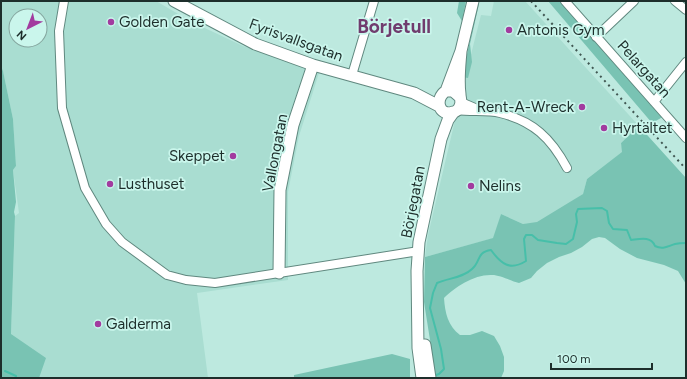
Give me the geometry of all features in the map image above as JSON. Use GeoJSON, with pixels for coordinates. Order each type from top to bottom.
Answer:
{"type":"FeatureCollection","features":[{"type":"Feature","properties":{"kind":"street"},"geometry":{"type":"LineString","coordinates":[[64,1],[58,31],[62,108],[85,188],[106,224],[122,242],[167,275],[186,280],[215,283],[419,250]]}},
{"type":"Feature","properties":{"kind":"street","name":"Fyrisvallsgatan"},"geometry":{"type":"LineString","coordinates":[[174,1],[255,44],[313,65],[414,93],[452,106],[484,112],[500,113],[522,120],[538,129],[555,147],[567,168]]}},
{"type":"Feature","properties":{"kind":"street"},"geometry":{"type":"LineString","coordinates":[[352,75],[374,1]]}},
{"type":"Feature","properties":{"kind":"street","name":"Börjegatan"},"geometry":{"type":"LineString","coordinates":[[425,373],[424,341],[417,271],[419,242],[441,139],[452,106],[458,79],[461,51],[473,1]]}},
{"type":"Feature","properties":{"kind":"street","name":"Pelargatan"},"geometry":{"type":"LineString","coordinates":[[565,1],[686,138]]}},
{"type":"Feature","properties":{"kind":"street"},"geometry":{"type":"LineString","coordinates":[[596,37],[634,1]]}},
{"type":"Feature","properties":{"kind":"street"},"geometry":{"type":"LineString","coordinates":[[676,1],[686,10]]}},
{"type":"Feature","properties":{"kind":"street","name":"Börjegatan"},"geometry":{"type":"LineString","coordinates":[[452,106],[439,100],[444,93],[461,51]]}},
{"type":"Feature","properties":{"kind":"street"},"geometry":{"type":"LineString","coordinates":[[654,102],[686,62]]}},
{"type":"Feature","properties":{"kind":"street","name":"Vallongatan"},"geometry":{"type":"LineString","coordinates":[[279,273],[280,190],[293,125],[313,65]]}},
{"type":"Feature","properties":{"kind":"street"},"geometry":{"type":"LineString","coordinates":[[444,93],[453,91],[452,106]]}},
{"type":"Feature","properties":{"kind":"street","name":"Fyrisvallsgatan"},"geometry":{"type":"LineString","coordinates":[[414,93],[444,93]]}},
{"type":"Feature","properties":{"kind":"shaded area"},"geometry":{"type":"Polygon","coordinates":[[[1,1],[156,1],[192,22],[243,46],[319,73],[299,136],[288,192],[288,280],[197,293],[208,378],[24,378],[11,334],[15,216],[19,213],[13,170],[16,166],[13,119],[1,66],[1,1]]]}},
{"type":"Feature","properties":{"kind":"shaded area"},"geometry":{"type":"Polygon","coordinates":[[[459,1],[466,1],[462,21],[457,13],[459,1]]]}},
{"type":"Feature","properties":{"kind":"shaded area"},"geometry":{"type":"Polygon","coordinates":[[[494,1],[525,1],[639,126],[621,143],[623,152],[587,179],[583,194],[561,209],[537,223],[523,224],[501,214],[494,238],[425,257],[428,235],[481,15],[491,16],[494,1]]]}},
{"type":"Feature","properties":{"kind":"shaded area"},"geometry":{"type":"Polygon","coordinates":[[[548,1],[564,1],[670,113],[652,123],[548,1]]]}},
{"type":"Feature","properties":{"kind":"shaded area"},"geometry":{"type":"Polygon","coordinates":[[[478,4],[470,44],[472,62],[468,78],[462,77],[478,4]]]}},
{"type":"Feature","properties":{"kind":"shaded area"},"geometry":{"type":"Polygon","coordinates":[[[1,66],[13,119],[16,166],[13,170],[16,202],[14,212],[11,334],[46,358],[39,378],[1,378],[1,66]]]}},
{"type":"Feature","properties":{"kind":"shaded area"},"geometry":{"type":"Polygon","coordinates":[[[639,126],[686,178],[686,284],[678,271],[664,265],[637,258],[620,249],[605,238],[599,237],[592,239],[571,253],[547,263],[531,278],[519,283],[495,275],[486,275],[472,279],[444,298],[448,319],[453,328],[460,335],[470,335],[482,331],[494,336],[504,357],[504,371],[501,378],[436,378],[424,302],[425,257],[493,238],[501,214],[523,224],[537,222],[583,194],[587,179],[622,152],[621,143],[639,126]]]}},
{"type":"Feature","properties":{"kind":"shaded area"},"geometry":{"type":"Polygon","coordinates":[[[392,354],[410,359],[410,378],[294,378],[294,375],[392,354]]]}},
{"type":"Feature","properties":{"kind":"waterway"},"geometry":{"type":"LineString","coordinates":[[433,376],[439,374],[444,369],[441,349],[430,308],[437,283],[468,272],[475,266],[481,255],[486,251],[491,250],[498,259],[511,266],[520,264],[526,261],[524,239],[526,235],[532,235],[538,240],[566,244],[573,239],[578,209],[602,208],[607,211],[609,223],[613,229],[627,230],[631,240],[648,239],[655,246],[661,248],[686,243]]}},
{"type":"Feature","properties":{"kind":"waterway"},"geometry":{"type":"LineString","coordinates":[[5,371],[16,376],[16,378]]}},
{"type":"Feature","properties":{"kind":"railway"},"geometry":{"type":"LineString","coordinates":[[531,1],[686,169]]}},
{"type":"Feature","properties":{"kind":"place","name":"Golden Gate"},"geometry":{"type":"Point","coordinates":[111,22]}},
{"type":"Feature","properties":{"kind":"place","name":"Antonis Gym"},"geometry":{"type":"Point","coordinates":[509,30]}},
{"type":"Feature","properties":{"kind":"place","name":"Rent-A-Wreck"},"geometry":{"type":"Point","coordinates":[582,107]}},
{"type":"Feature","properties":{"kind":"place","name":"Hyrtältet"},"geometry":{"type":"Point","coordinates":[604,128]}},
{"type":"Feature","properties":{"kind":"place","name":"Skeppet"},"geometry":{"type":"Point","coordinates":[233,156]}},
{"type":"Feature","properties":{"kind":"place","name":"Lusthuset"},"geometry":{"type":"Point","coordinates":[110,184]}},
{"type":"Feature","properties":{"kind":"place","name":"Nelins"},"geometry":{"type":"Point","coordinates":[471,186]}},
{"type":"Feature","properties":{"kind":"place","name":"Galderma"},"geometry":{"type":"Point","coordinates":[98,324]}},
{"type":"Feature","properties":{"kind":"district","name":"Börjetull"},"geometry":{"type":"Point","coordinates":[394,26]}}]}
